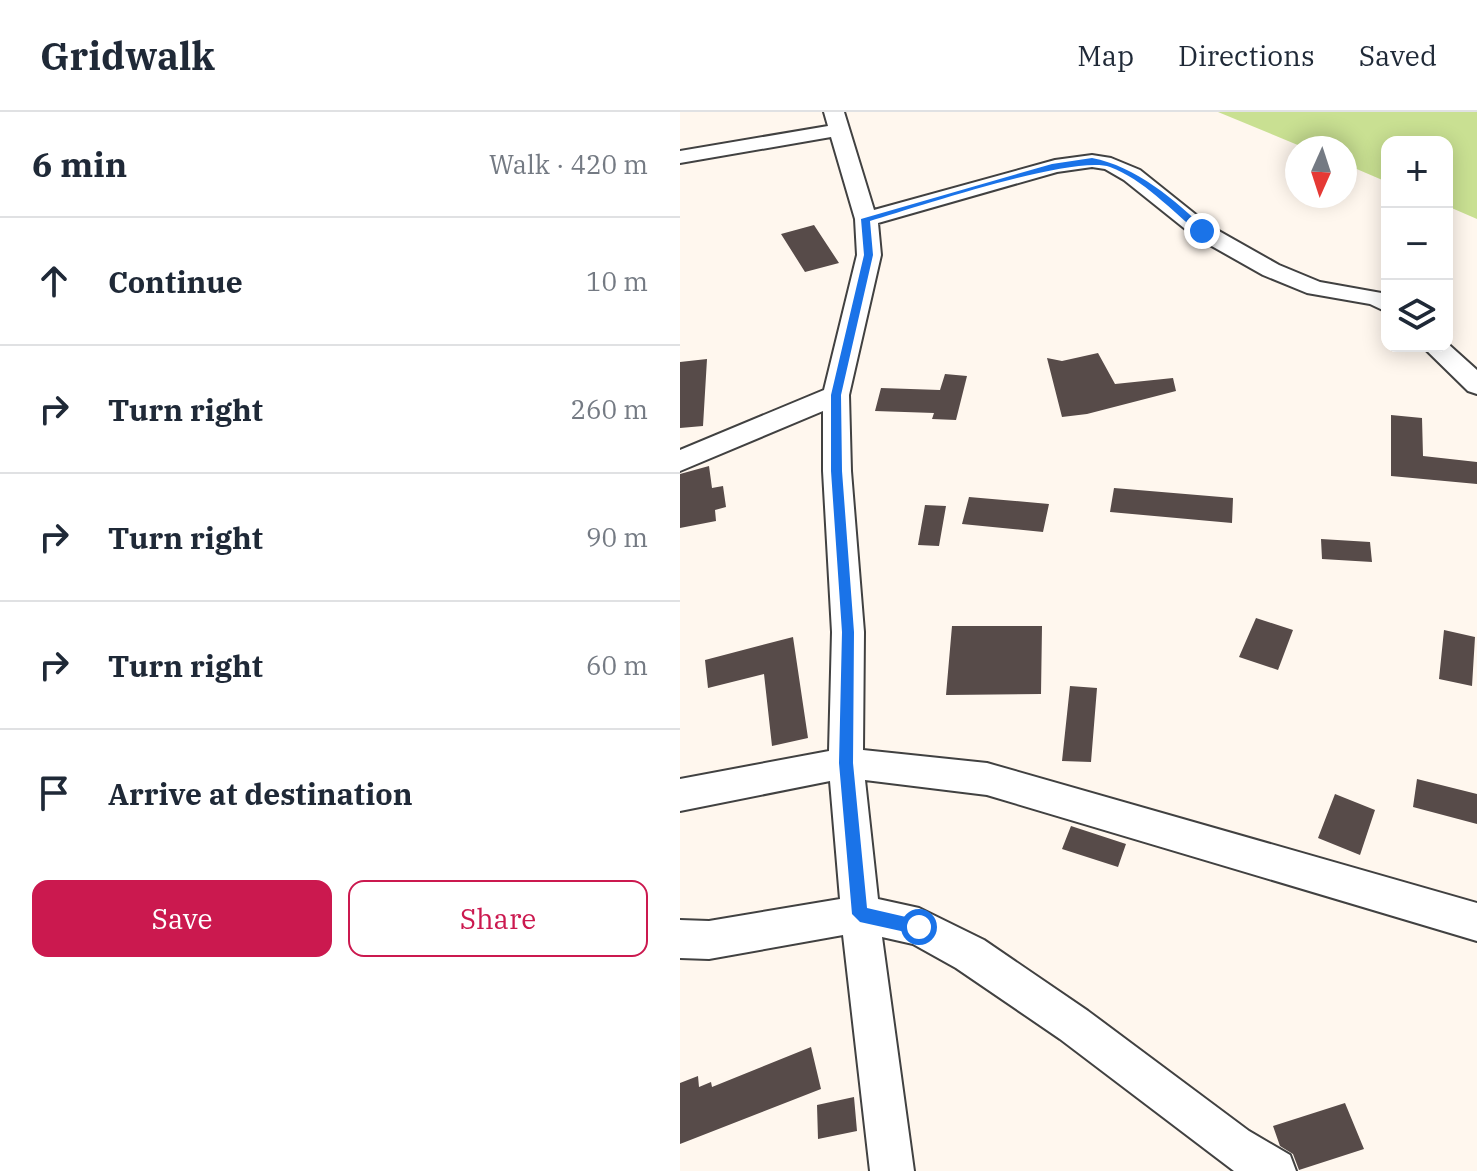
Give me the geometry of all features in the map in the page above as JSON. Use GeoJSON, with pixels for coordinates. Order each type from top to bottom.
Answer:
{"type":"FeatureCollection","features":[{"type":"Feature","properties":{"kind":"street"},"geometry":{"type":"LineString","coordinates":[[680,157],[836,121],[866,219],[869,255],[836,395],[837,471],[848,632],[846,763],[860,914],[892,1171]]}},
{"type":"Feature","properties":{"kind":"street"},"geometry":{"type":"LineString","coordinates":[[866,219],[1055,166],[1092,161],[1111,164],[1132,175],[1202,231],[1271,270],[1315,288],[1381,300]]}},
{"type":"Feature","properties":{"kind":"street"},"geometry":{"type":"LineString","coordinates":[[1441,352],[1477,385]]}},
{"type":"Feature","properties":{"kind":"street"},"geometry":{"type":"LineString","coordinates":[[680,461],[836,395]]}},
{"type":"Feature","properties":{"kind":"street"},"geometry":{"type":"LineString","coordinates":[[680,795],[846,763],[987,779],[1477,922]]}},
{"type":"Feature","properties":{"kind":"street"},"geometry":{"type":"LineString","coordinates":[[680,939],[709,940],[860,914],[919,927],[970,954],[1074,1025],[1234,1146],[1274,1171]]}},
{"type":"Feature","properties":{"kind":"green space"},"geometry":{"type":"Polygon","coordinates":[[[1218,112],[1477,112],[1477,219],[1453,209],[1453,136],[1381,136],[1381,179],[1357,169],[1357,136],[1285,136],[1285,140],[1218,112]]]}},
{"type":"Feature","properties":{"kind":"building"},"geometry":{"type":"Polygon","coordinates":[[[814,225],[839,263],[805,272],[781,234],[814,225]]]}},
{"type":"Feature","properties":{"kind":"building"},"geometry":{"type":"Polygon","coordinates":[[[1098,353],[1115,384],[1173,378],[1176,391],[1087,414],[1062,417],[1047,358],[1062,361],[1098,353]]]}},
{"type":"Feature","properties":{"kind":"building"},"geometry":{"type":"Polygon","coordinates":[[[707,359],[703,426],[680,428],[680,362],[707,359]]]}},
{"type":"Feature","properties":{"kind":"building"},"geometry":{"type":"Polygon","coordinates":[[[945,374],[967,376],[956,420],[932,419],[934,413],[875,411],[881,388],[940,390],[945,374]]]}},
{"type":"Feature","properties":{"kind":"building"},"geometry":{"type":"Polygon","coordinates":[[[1391,415],[1422,418],[1423,456],[1477,462],[1477,484],[1391,476],[1391,415]]]}},
{"type":"Feature","properties":{"kind":"building"},"geometry":{"type":"Polygon","coordinates":[[[709,466],[712,488],[723,486],[726,507],[715,510],[716,521],[680,528],[680,474],[709,466]]]}},
{"type":"Feature","properties":{"kind":"building"},"geometry":{"type":"Polygon","coordinates":[[[1114,488],[1233,498],[1232,523],[1110,512],[1114,488]]]}},
{"type":"Feature","properties":{"kind":"building"},"geometry":{"type":"Polygon","coordinates":[[[969,497],[1049,504],[1043,532],[962,524],[969,497]]]}},
{"type":"Feature","properties":{"kind":"building"},"geometry":{"type":"Polygon","coordinates":[[[925,505],[946,506],[939,546],[918,545],[925,505]]]}},
{"type":"Feature","properties":{"kind":"building"},"geometry":{"type":"Polygon","coordinates":[[[1321,539],[1370,542],[1372,562],[1322,559],[1321,539]]]}},
{"type":"Feature","properties":{"kind":"building"},"geometry":{"type":"Polygon","coordinates":[[[1256,618],[1293,630],[1278,670],[1239,657],[1256,618]]]}},
{"type":"Feature","properties":{"kind":"building"},"geometry":{"type":"Polygon","coordinates":[[[952,626],[1042,626],[1041,694],[946,695],[952,626]]]}},
{"type":"Feature","properties":{"kind":"building"},"geometry":{"type":"Polygon","coordinates":[[[1444,630],[1475,637],[1472,686],[1439,679],[1444,630]]]}},
{"type":"Feature","properties":{"kind":"building"},"geometry":{"type":"Polygon","coordinates":[[[793,637],[808,738],[772,746],[764,674],[708,688],[705,660],[793,637]]]}},
{"type":"Feature","properties":{"kind":"building"},"geometry":{"type":"Polygon","coordinates":[[[1070,686],[1097,688],[1091,762],[1062,761],[1070,686]]]}},
{"type":"Feature","properties":{"kind":"building"},"geometry":{"type":"Polygon","coordinates":[[[1417,779],[1477,794],[1477,824],[1413,807],[1417,779]]]}},
{"type":"Feature","properties":{"kind":"building"},"geometry":{"type":"Polygon","coordinates":[[[1335,794],[1375,810],[1360,855],[1318,838],[1335,794]]]}},
{"type":"Feature","properties":{"kind":"building"},"geometry":{"type":"Polygon","coordinates":[[[1071,826],[1126,844],[1118,867],[1062,849],[1071,826]]]}},
{"type":"Feature","properties":{"kind":"building"},"geometry":{"type":"Polygon","coordinates":[[[811,1047],[821,1089],[680,1144],[680,1083],[698,1076],[699,1087],[711,1082],[712,1087],[811,1047]]]}},
{"type":"Feature","properties":{"kind":"building"},"geometry":{"type":"Polygon","coordinates":[[[854,1097],[857,1131],[818,1139],[817,1105],[854,1097]]]}},
{"type":"Feature","properties":{"kind":"building"},"geometry":{"type":"Polygon","coordinates":[[[1345,1103],[1364,1149],[1299,1170],[1293,1154],[1280,1146],[1273,1126],[1345,1103]]]}},
{"type":"Feature","properties":{"kind":"route"},"geometry":{"type":"LineString","coordinates":[[919,927],[860,914],[846,763],[848,632],[837,471],[836,395],[869,255],[866,219],[1055,166],[1092,161],[1111,164],[1132,175],[1202,231]]}}]}
